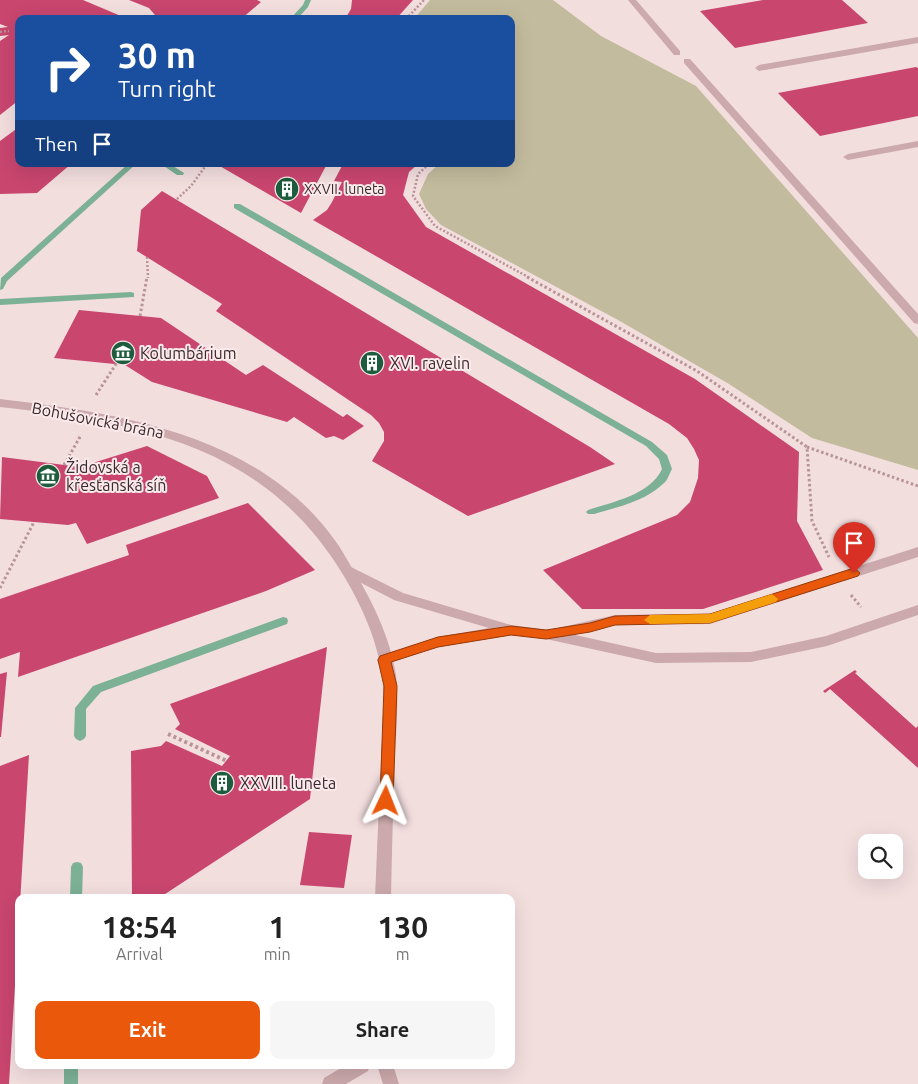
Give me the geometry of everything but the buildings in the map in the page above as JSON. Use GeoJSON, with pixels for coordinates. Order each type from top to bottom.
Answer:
{"type":"FeatureCollection","features":[{"type":"Feature","properties":{"kind":"street"},"geometry":{"type":"LineString","coordinates":[[632,0],[677,53]]}},
{"type":"Feature","properties":{"kind":"street"},"geometry":{"type":"LineString","coordinates":[[759,68],[918,40]]}},
{"type":"Feature","properties":{"kind":"street"},"geometry":{"type":"LineString","coordinates":[[687,61],[918,321]]}},
{"type":"Feature","properties":{"kind":"street"},"geometry":{"type":"LineString","coordinates":[[848,157],[918,144]]}},
{"type":"Feature","properties":{"kind":"street","name":"Bohušovická brána"},"geometry":{"type":"LineString","coordinates":[[0,403],[60,409],[162,430],[216,451],[266,479],[315,522],[349,571],[377,628],[390,686],[383,894]]}},
{"type":"Feature","properties":{"kind":"street"},"geometry":{"type":"LineString","coordinates":[[546,634],[590,627],[615,620],[710,619],[918,552]]}},
{"type":"Feature","properties":{"kind":"street"},"geometry":{"type":"LineString","coordinates":[[349,571],[399,598],[511,630],[546,634],[656,658],[751,657],[827,640],[918,610]]}},
{"type":"Feature","properties":{"kind":"street"},"geometry":{"type":"LineString","coordinates":[[384,660],[438,642],[511,630]]}},
{"type":"Feature","properties":{"kind":"street"},"geometry":{"type":"LineString","coordinates":[[330,1084],[355,1069]]}},
{"type":"Feature","properties":{"kind":"street"},"geometry":{"type":"LineString","coordinates":[[386,1069],[391,1084]]}},
{"type":"Feature","properties":{"kind":"path"},"geometry":{"type":"LineString","coordinates":[[410,15],[424,0]]}},
{"type":"Feature","properties":{"kind":"path"},"geometry":{"type":"LineString","coordinates":[[0,32],[9,31]]}},
{"type":"Feature","properties":{"kind":"path"},"geometry":{"type":"LineString","coordinates":[[177,199],[191,186],[206,167]]}},
{"type":"Feature","properties":{"kind":"path"},"geometry":{"type":"LineString","coordinates":[[426,167],[418,174],[413,196],[435,226],[697,372],[806,448],[918,486]]}},
{"type":"Feature","properties":{"kind":"path"},"geometry":{"type":"LineString","coordinates":[[140,316],[148,281],[147,257]]}},
{"type":"Feature","properties":{"kind":"path"},"geometry":{"type":"LineString","coordinates":[[64,465],[87,414],[116,364]]}},
{"type":"Feature","properties":{"kind":"path"},"geometry":{"type":"LineString","coordinates":[[806,448],[812,522],[838,578],[875,625]]}},
{"type":"Feature","properties":{"kind":"path"},"geometry":{"type":"LineString","coordinates":[[0,588],[34,522]]}},
{"type":"Feature","properties":{"kind":"path"},"geometry":{"type":"LineString","coordinates":[[168,734],[226,761]]}},
{"type":"Feature","properties":{"kind":"shaded area"},"geometry":{"type":"Polygon","coordinates":[[[430,0],[553,0],[601,36],[696,86],[918,338],[918,470],[812,438],[729,384],[618,320],[441,225],[426,209],[419,194],[428,174],[436,167],[515,167],[515,15],[417,15],[430,0]]]}},
{"type":"Feature","properties":{"kind":"waterway"},"geometry":{"type":"LineString","coordinates":[[297,15],[306,6],[308,0]]}},
{"type":"Feature","properties":{"kind":"waterway"},"geometry":{"type":"LineString","coordinates":[[0,287],[4,280],[129,167]]}},
{"type":"Feature","properties":{"kind":"waterway"},"geometry":{"type":"LineString","coordinates":[[170,167],[180,173]]}},
{"type":"Feature","properties":{"kind":"waterway"},"geometry":{"type":"LineString","coordinates":[[237,206],[649,444],[663,457],[667,469],[662,480],[651,489],[636,497],[591,512]]}},
{"type":"Feature","properties":{"kind":"waterway"},"geometry":{"type":"LineString","coordinates":[[0,302],[131,295]]}},
{"type":"Feature","properties":{"kind":"waterway"},"geometry":{"type":"LineString","coordinates":[[80,736],[81,708],[97,689],[283,621]]}},
{"type":"Feature","properties":{"kind":"waterway"},"geometry":{"type":"LineString","coordinates":[[76,894],[77,867]]}},
{"type":"Feature","properties":{"kind":"waterway"},"geometry":{"type":"LineString","coordinates":[[71,1069],[71,1084]]}},
{"type":"Feature","properties":{"kind":"slow traffic"},"geometry":{"type":"LineString","coordinates":[[650,620],[710,619],[772,599]]}},
{"type":"Feature","properties":{"kind":"place","name":"XXVII. luneta"},"geometry":{"type":"Point","coordinates":[287,189]}},
{"type":"Feature","properties":{"kind":"place","name":"Kolumbárium"},"geometry":{"type":"Point","coordinates":[123,353]}},
{"type":"Feature","properties":{"kind":"place","name":"XVI. ravelin"},"geometry":{"type":"Point","coordinates":[372,363]}},
{"type":"Feature","properties":{"kind":"place","name":"Židovská a křesťanská síň"},"geometry":{"type":"Point","coordinates":[48,476]}},
{"type":"Feature","properties":{"kind":"place","name":"XXVIII. luneta"},"geometry":{"type":"Point","coordinates":[222,783]}},
{"type":"Feature","properties":{"kind":"route"},"geometry":{"type":"LineString","coordinates":[[386,801],[390,686],[384,660],[438,642],[511,630],[546,634],[590,627],[615,620],[710,619],[854,573]]}}]}
